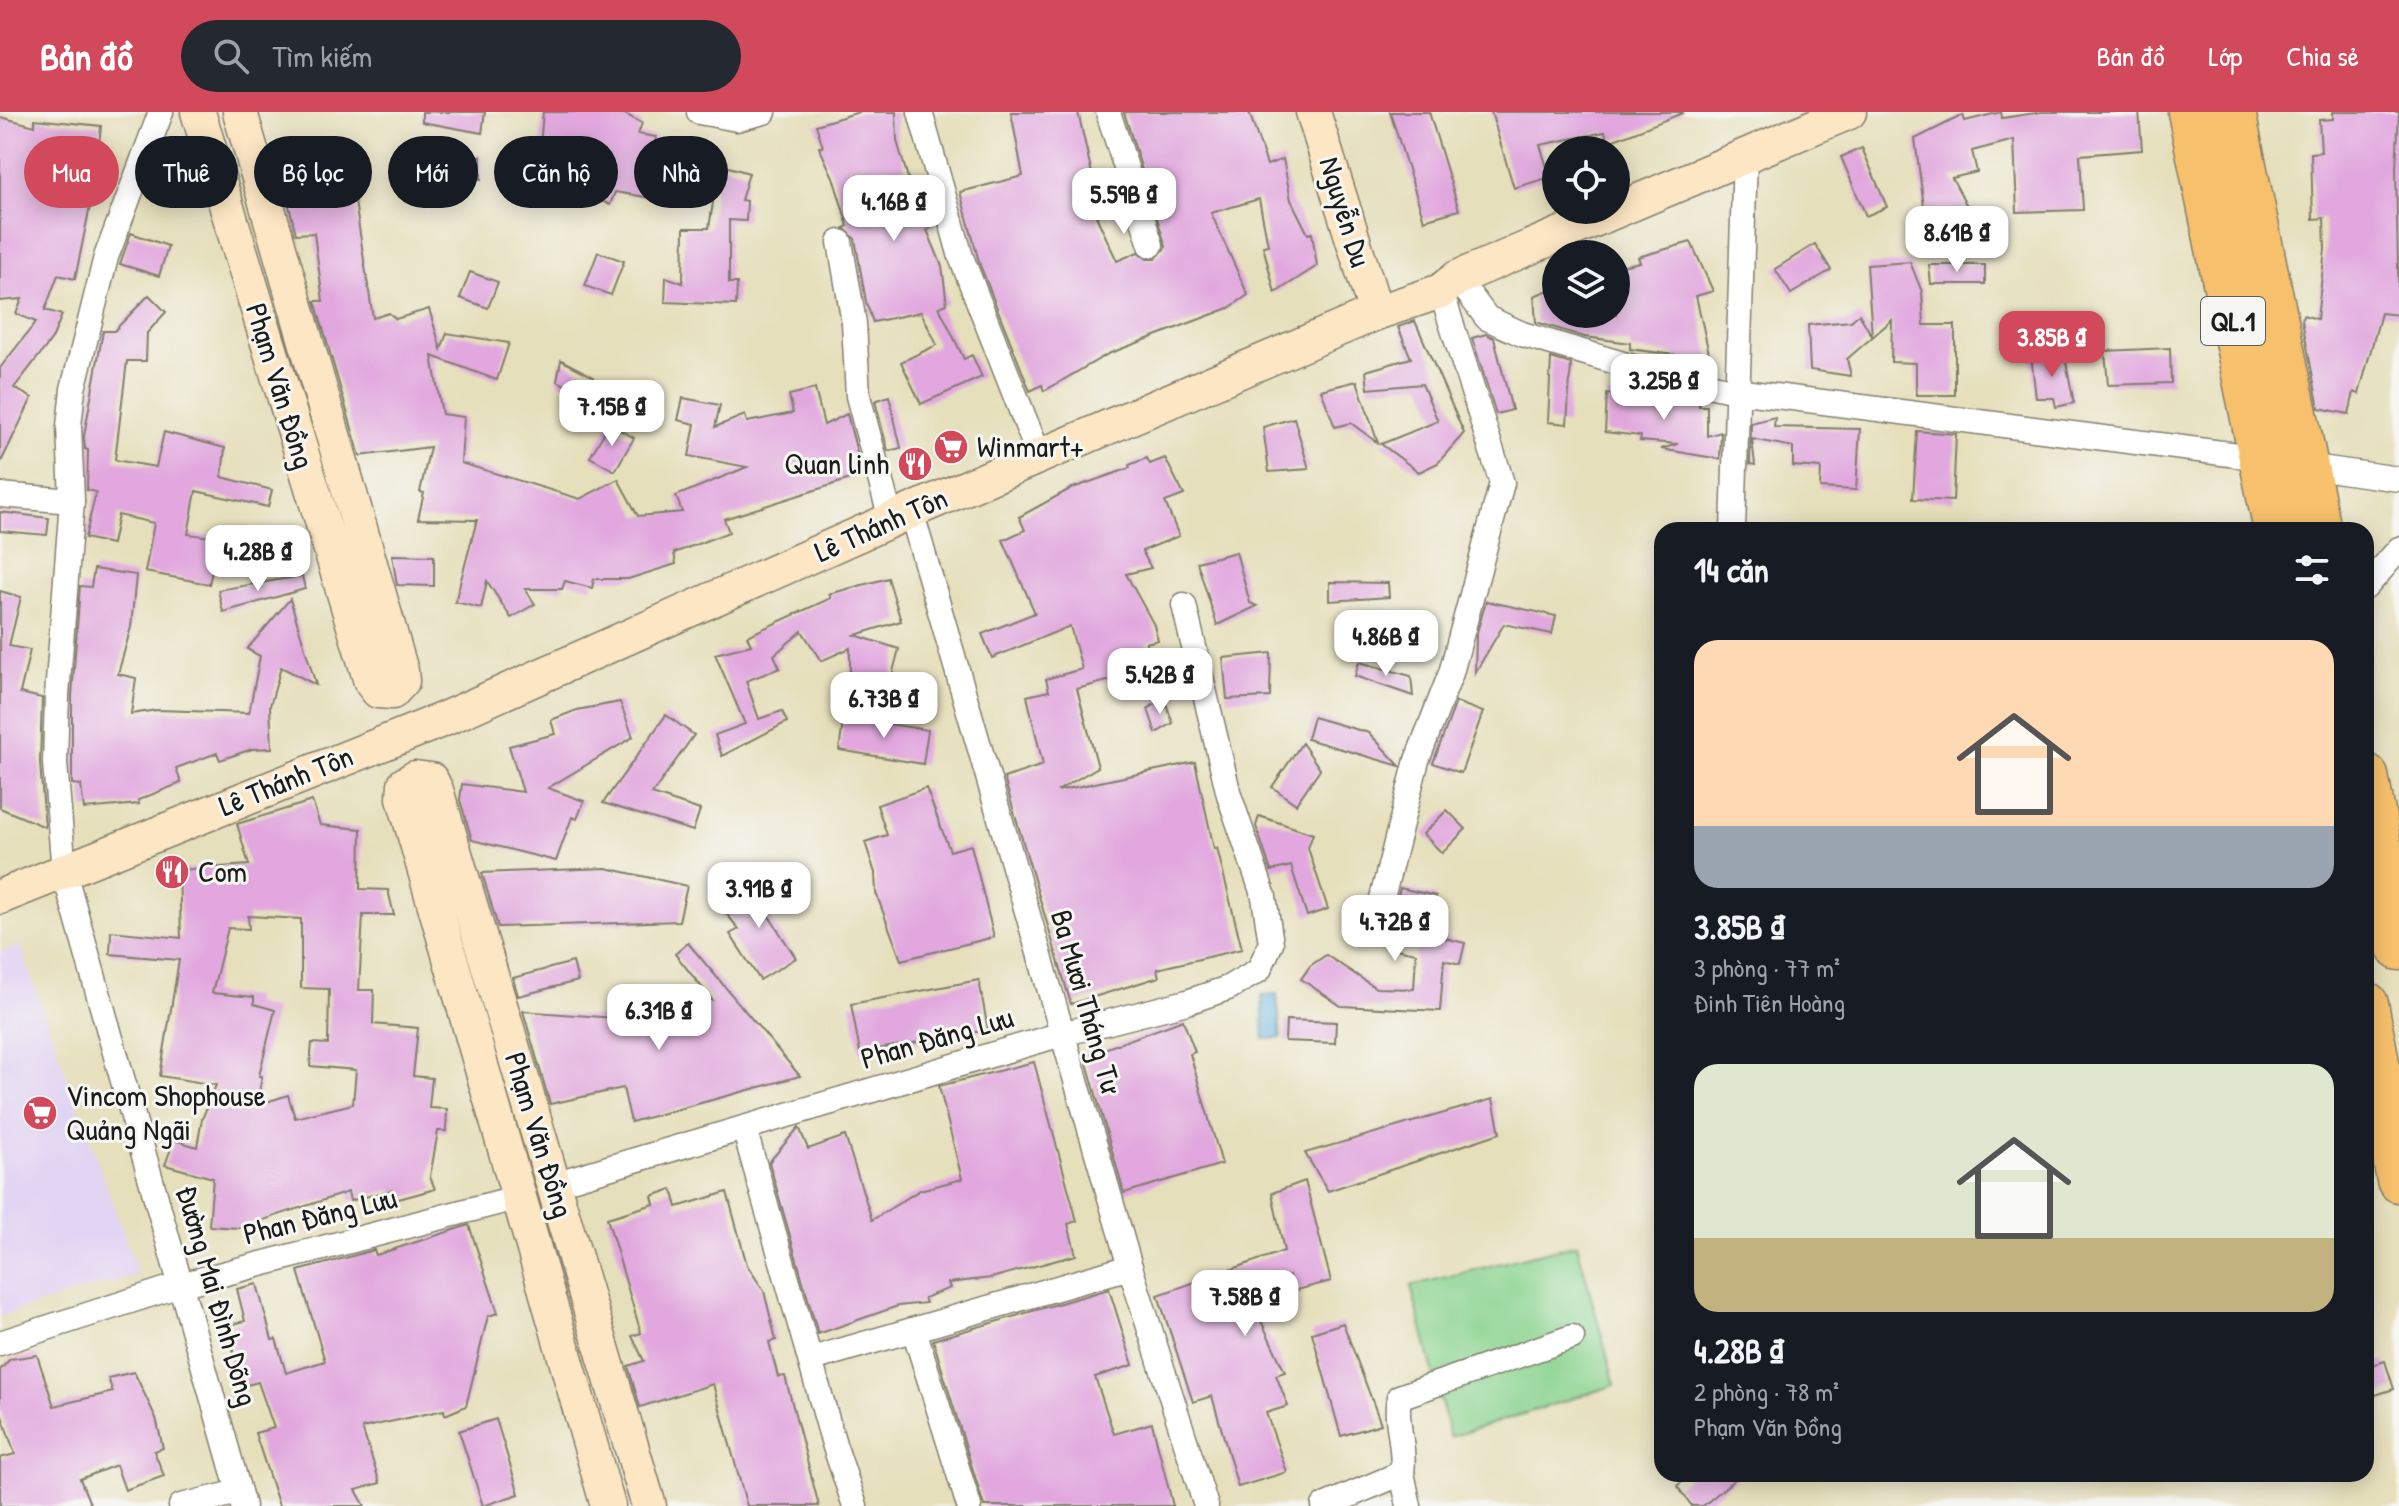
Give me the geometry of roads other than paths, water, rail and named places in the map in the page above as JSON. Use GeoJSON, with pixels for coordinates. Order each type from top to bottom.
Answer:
{"type":"FeatureCollection","features":[{"type":"Feature","properties":{"kind":"highway","name":"QL.1"},"geometry":{"type":"LineString","coordinates":[[2190,112],[2274,522]]}},
{"type":"Feature","properties":{"kind":"highway","name":"QL.1"},"geometry":{"type":"LineString","coordinates":[[2233,112],[2317,522]]}},
{"type":"Feature","properties":{"kind":"highway"},"geometry":{"type":"LineString","coordinates":[[2374,818],[2399,948]]}},
{"type":"Feature","properties":{"kind":"highway"},"geometry":{"type":"LineString","coordinates":[[2374,1043],[2397,1154]]}},
{"type":"Feature","properties":{"kind":"street","name":"Đường Mai Đình Dõng"},"geometry":{"type":"LineString","coordinates":[[161,112],[106,257],[73,389],[69,426],[72,501],[57,695],[55,763],[64,872],[241,1499]]}},
{"type":"Feature","properties":{"kind":"street","name":"Phạm Văn Đồng"},"geometry":{"type":"LineString","coordinates":[[198,112],[371,682],[378,691],[392,692]]}},
{"type":"Feature","properties":{"kind":"street","name":"Phạm Văn Đồng"},"geometry":{"type":"LineString","coordinates":[[240,112],[401,671],[402,681],[392,692]]}},
{"type":"Feature","properties":{"kind":"street"},"geometry":{"type":"LineString","coordinates":[[699,112],[737,119],[764,112]]}},
{"type":"Feature","properties":{"kind":"street"},"geometry":{"type":"LineString","coordinates":[[920,112],[961,257],[1039,456]]}},
{"type":"Feature","properties":{"kind":"street"},"geometry":{"type":"LineString","coordinates":[[1108,112],[1151,245]]}},
{"type":"Feature","properties":{"kind":"street","name":"Nguyễn Du"},"geometry":{"type":"LineString","coordinates":[[1313,112],[1376,313]]}},
{"type":"Feature","properties":{"kind":"street","name":"Lê Thánh Tôn"},"geometry":{"type":"LineString","coordinates":[[0,897],[404,733],[901,515],[1376,313],[1449,285],[1849,112]]}},
{"type":"Feature","properties":{"kind":"street"},"geometry":{"type":"LineString","coordinates":[[1733,522],[1745,156]]}},
{"type":"Feature","properties":{"kind":"street","name":"Ba Mươi Tháng Tư"},"geometry":{"type":"LineString","coordinates":[[840,242],[854,323],[858,396],[901,515],[1206,1506]]}},
{"type":"Feature","properties":{"kind":"street"},"geometry":{"type":"LineString","coordinates":[[1449,285],[1487,318],[1522,334],[1653,373],[1736,391],[2261,458]]}},
{"type":"Feature","properties":{"kind":"street"},"geometry":{"type":"LineString","coordinates":[[1379,910],[1417,760],[1451,673],[1502,483],[1449,285]]}},
{"type":"Feature","properties":{"kind":"street"},"geometry":{"type":"LineString","coordinates":[[260,321],[297,311]]}},
{"type":"Feature","properties":{"kind":"street"},"geometry":{"type":"LineString","coordinates":[[2306,466],[2399,479]]}},
{"type":"Feature","properties":{"kind":"street"},"geometry":{"type":"LineString","coordinates":[[0,495],[72,501]]}},
{"type":"Feature","properties":{"kind":"street"},"geometry":{"type":"LineString","coordinates":[[2374,578],[2399,549]]}},
{"type":"Feature","properties":{"kind":"street","name":"Phan Đăng Lưu"},"geometry":{"type":"LineString","coordinates":[[554,1184],[1062,1034],[1187,1002],[1251,977],[1269,953],[1264,897],[1229,795],[1184,605]]}},
{"type":"Feature","properties":{"kind":"street","name":"Phạm Văn Đồng"},"geometry":{"type":"LineString","coordinates":[[392,692],[415,778]]}},
{"type":"Feature","properties":{"kind":"street","name":"Phạm Văn Đồng"},"geometry":{"type":"LineString","coordinates":[[599,1503],[519,1197],[404,798],[405,784],[415,778],[431,780],[436,790],[645,1495]]}},
{"type":"Feature","properties":{"kind":"street"},"geometry":{"type":"LineString","coordinates":[[744,1128],[855,1506]]}},
{"type":"Feature","properties":{"kind":"street"},"geometry":{"type":"LineString","coordinates":[[519,1197],[554,1184]]}},
{"type":"Feature","properties":{"kind":"street","name":"Phan Đăng Lưu"},"geometry":{"type":"LineString","coordinates":[[0,1343],[180,1285],[519,1197]]}},
{"type":"Feature","properties":{"kind":"street"},"geometry":{"type":"LineString","coordinates":[[812,1359],[1130,1267]]}},
{"type":"Feature","properties":{"kind":"street"},"geometry":{"type":"LineString","coordinates":[[914,1330],[969,1506]]}},
{"type":"Feature","properties":{"kind":"street"},"geometry":{"type":"LineString","coordinates":[[1409,1506],[1402,1473],[1405,1453],[1397,1408],[1399,1397],[1572,1337]]}},
{"type":"Feature","properties":{"kind":"street"},"geometry":{"type":"LineString","coordinates":[[1324,1506],[1402,1473]]}},
{"type":"Feature","properties":{"kind":"street"},"geometry":{"type":"LineString","coordinates":[[599,1503],[645,1495]]}},
{"type":"Feature","properties":{"kind":"street"},"geometry":{"type":"LineString","coordinates":[[181,1506],[241,1499]]}},
{"type":"Feature","properties":{"kind":"water"},"geometry":{"type":"Polygon","coordinates":[[[1277,994],[1281,1038],[1264,1039],[1262,995],[1277,994]]]}},
{"type":"Feature","properties":{"kind":"place","name":"Winmart+"},"geometry":{"type":"Point","coordinates":[951,447]}},
{"type":"Feature","properties":{"kind":"place","name":"Quan linh"},"geometry":{"type":"Point","coordinates":[915,464]}},
{"type":"Feature","properties":{"kind":"place","name":"Com"},"geometry":{"type":"Point","coordinates":[172,872]}},
{"type":"Feature","properties":{"kind":"place","name":"Vincom Shophouse Quảng Ngãi"},"geometry":{"type":"Point","coordinates":[40,1113]}}]}
